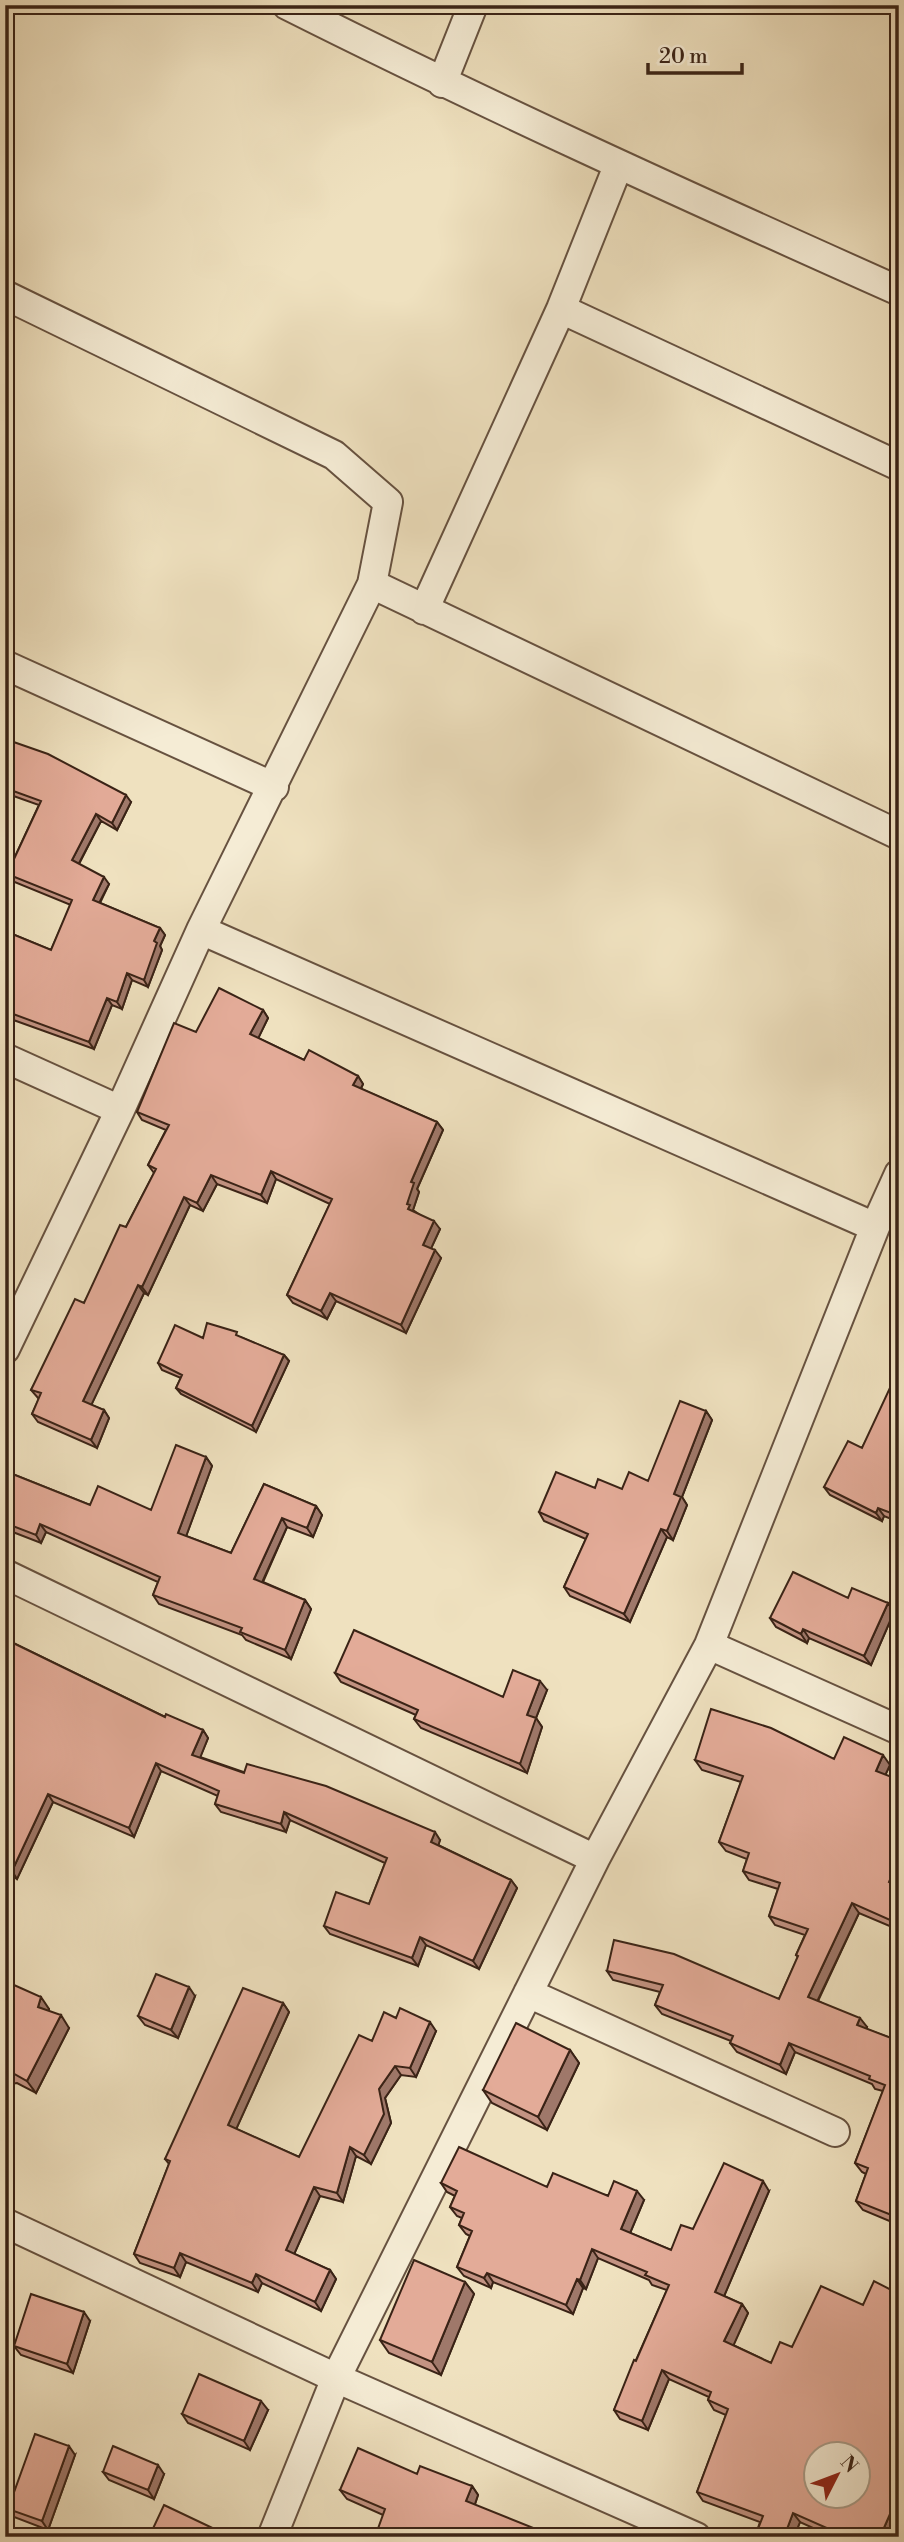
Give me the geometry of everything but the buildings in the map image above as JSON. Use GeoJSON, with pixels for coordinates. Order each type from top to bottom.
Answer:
{"type":"FeatureCollection","features":[{"type":"Feature","properties":{"kind":"street"},"geometry":{"type":"LineString","coordinates":[[287,5],[442,83],[618,166],[899,291]]}},
{"type":"Feature","properties":{"kind":"street"},"geometry":{"type":"LineString","coordinates":[[442,83],[473,5]]}},
{"type":"Feature","properties":{"kind":"street"},"geometry":{"type":"LineString","coordinates":[[424,610],[561,309],[618,166]]}},
{"type":"Feature","properties":{"kind":"street"},"geometry":{"type":"LineString","coordinates":[[5,295],[334,455],[388,502],[373,584],[201,930],[120,1110],[5,1349]]}},
{"type":"Feature","properties":{"kind":"street"},"geometry":{"type":"LineString","coordinates":[[561,309],[899,466]]}},
{"type":"Feature","properties":{"kind":"street"},"geometry":{"type":"LineString","coordinates":[[373,584],[899,835]]}},
{"type":"Feature","properties":{"kind":"street"},"geometry":{"type":"LineString","coordinates":[[5,665],[274,787]]}},
{"type":"Feature","properties":{"kind":"street"},"geometry":{"type":"LineString","coordinates":[[201,930],[875,1227]]}},
{"type":"Feature","properties":{"kind":"street"},"geometry":{"type":"LineString","coordinates":[[5,1058],[120,1110]]}},
{"type":"Feature","properties":{"kind":"street"},"geometry":{"type":"LineString","coordinates":[[272,2537],[336,2378],[595,1859],[709,1645],[875,1227],[899,1174]]}},
{"type":"Feature","properties":{"kind":"street"},"geometry":{"type":"LineString","coordinates":[[5,1574],[595,1859]]}},
{"type":"Feature","properties":{"kind":"street"},"geometry":{"type":"LineString","coordinates":[[709,1645],[899,1730]]}},
{"type":"Feature","properties":{"kind":"street"},"geometry":{"type":"LineString","coordinates":[[527,1993],[835,2132]]}},
{"type":"Feature","properties":{"kind":"street"},"geometry":{"type":"LineString","coordinates":[[5,2223],[336,2378],[696,2537]]}}]}
